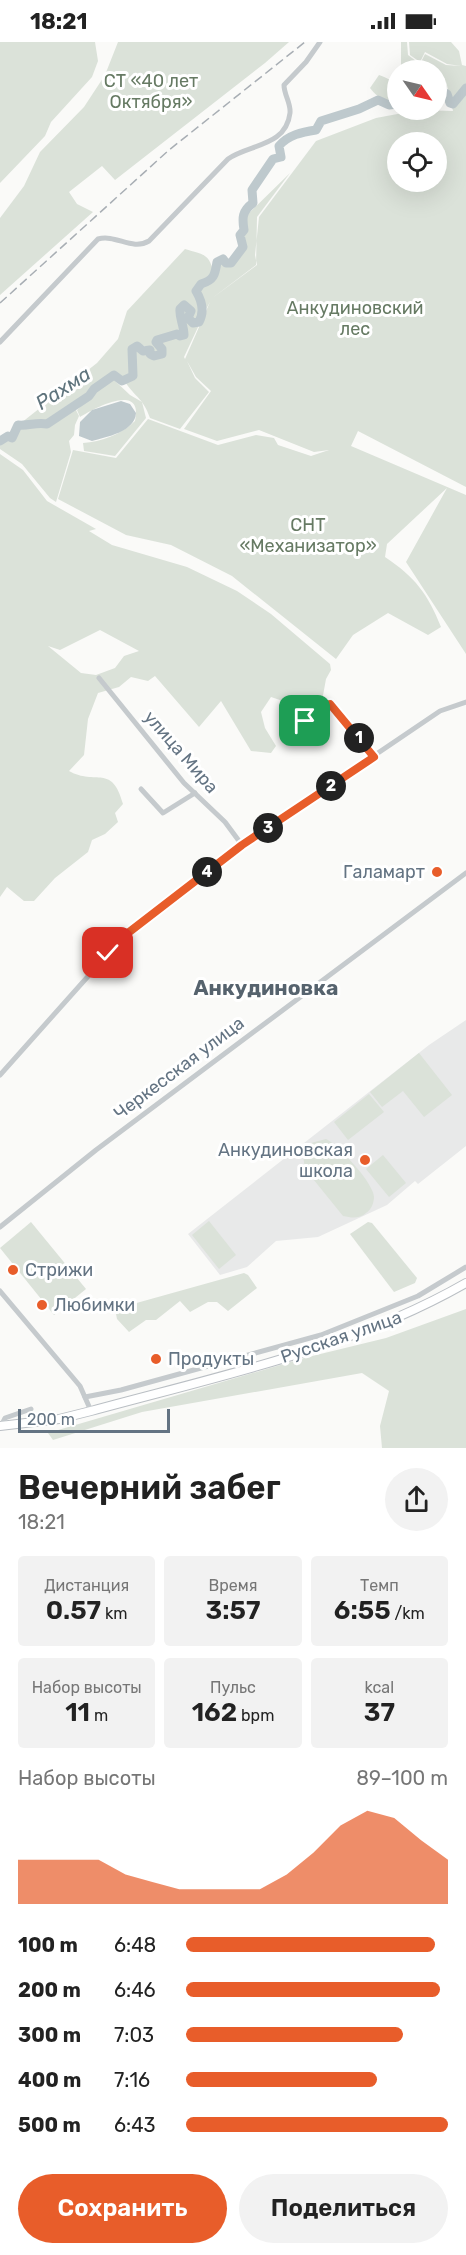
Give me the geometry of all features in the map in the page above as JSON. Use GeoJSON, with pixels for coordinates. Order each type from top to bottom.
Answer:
{"type":"FeatureCollection","features":[{"type":"Feature","properties":{"kind":"street"},"geometry":{"type":"LineString","coordinates":[[0,342],[98,239],[108,238],[137,245],[149,241],[228,159],[237,152],[256,148],[274,139],[289,117],[290,104],[284,85],[306,62],[320,42]]}},
{"type":"Feature","properties":{"kind":"street","name":"улица Мира"},"geometry":{"type":"LineString","coordinates":[[99,678],[161,756],[225,822],[242,845]]}},
{"type":"Feature","properties":{"kind":"street"},"geometry":{"type":"LineString","coordinates":[[0,1075],[124,936],[242,845],[440,711],[466,702]]}},
{"type":"Feature","properties":{"kind":"street"},"geometry":{"type":"LineString","coordinates":[[305,721],[321,707],[330,704],[374,757]]}},
{"type":"Feature","properties":{"kind":"street"},"geometry":{"type":"LineString","coordinates":[[141,789],[163,813],[195,793]]}},
{"type":"Feature","properties":{"kind":"street","name":"Черкесская улица"},"geometry":{"type":"LineString","coordinates":[[0,1227],[96,1150],[466,873]]}},
{"type":"Feature","properties":{"kind":"street"},"geometry":{"type":"LineString","coordinates":[[85,1397],[121,1390],[321,1335],[418,1296],[466,1267]]}},
{"type":"Feature","properties":{"kind":"street","name":"Русская улица"},"geometry":{"type":"LineString","coordinates":[[0,1426],[59,1419],[92,1411],[321,1347],[425,1306],[466,1283]]}},
{"type":"Feature","properties":{"kind":"street"},"geometry":{"type":"LineString","coordinates":[[0,1291],[80,1386],[92,1411]]}},
{"type":"Feature","properties":{"kind":"street"},"geometry":{"type":"LineString","coordinates":[[0,1426],[5,1418],[31,1409]]}},
{"type":"Feature","properties":{"kind":"shaded area"},"geometry":{"type":"Polygon","coordinates":[[[121,401],[130,404],[136,413],[131,425],[119,433],[92,441],[79,436],[80,422],[92,410],[121,401]]]}},
{"type":"Feature","properties":{"kind":"shaded area","name":"Анкудиновская школа"},"geometry":{"type":"Polygon","coordinates":[[[466,1020],[466,1146],[418,1184],[415,1181],[387,1205],[318,1237],[276,1241],[247,1267],[220,1275],[188,1234],[429,1045],[466,1020]]]}},
{"type":"Feature","properties":{"kind":"green space"},"geometry":{"type":"Polygon","coordinates":[[[0,42],[95,42],[98,61],[92,77],[51,122],[45,136],[0,183],[0,42]]]}},
{"type":"Feature","properties":{"kind":"green space","name":"СТ «40 лет Октября»"},"geometry":{"type":"Polygon","coordinates":[[[118,42],[289,42],[115,180],[102,166],[69,192],[77,204],[93,212],[0,295],[0,218],[24,186],[40,152],[84,107],[105,75],[118,42]]]}},
{"type":"Feature","properties":{"kind":"green space"},"geometry":{"type":"Polygon","coordinates":[[[401,42],[407,42],[408,55],[415,60],[401,60],[401,42]]]}},
{"type":"Feature","properties":{"kind":"green space"},"geometry":{"type":"Polygon","coordinates":[[[409,42],[451,42],[459,51],[462,65],[466,66],[466,487],[358,431],[351,446],[466,495],[466,654],[406,562],[447,488],[387,544],[385,557],[405,572],[419,587],[431,605],[441,627],[428,635],[388,613],[353,635],[336,659],[232,576],[171,545],[126,535],[58,499],[73,450],[116,458],[148,419],[218,445],[256,435],[274,438],[278,445],[311,456],[329,450],[314,452],[259,430],[217,441],[184,429],[211,391],[196,377],[187,361],[195,378],[209,392],[180,429],[150,418],[142,402],[125,382],[135,376],[133,352],[138,349],[147,352],[148,357],[153,358],[164,355],[165,351],[159,341],[177,336],[185,337],[184,311],[187,312],[186,320],[193,326],[199,325],[185,359],[210,302],[204,313],[203,298],[199,290],[214,280],[222,261],[225,265],[232,265],[245,247],[242,235],[245,230],[244,218],[290,173],[257,217],[257,241],[259,217],[316,141],[387,116],[387,120],[447,120],[447,111],[453,111],[447,85],[447,65],[461,66],[447,64],[447,60],[440,60],[425,52],[421,60],[417,60],[410,55],[409,42]]]}},
{"type":"Feature","properties":{"kind":"green space"},"geometry":{"type":"Polygon","coordinates":[[[425,54],[436,60],[422,60],[425,54]]]}},
{"type":"Feature","properties":{"kind":"green space"},"geometry":{"type":"Polygon","coordinates":[[[379,75],[387,79],[387,100],[376,94],[370,88],[379,75]]]}},
{"type":"Feature","properties":{"kind":"green space"},"geometry":{"type":"Polygon","coordinates":[[[185,249],[208,258],[214,274],[209,280],[199,282],[193,291],[200,303],[199,317],[194,319],[191,316],[193,309],[184,303],[178,314],[181,333],[156,338],[154,343],[160,352],[152,352],[151,348],[138,344],[128,351],[132,364],[131,375],[121,378],[114,373],[46,422],[21,423],[97,363],[118,339],[127,311],[185,249]]]}},
{"type":"Feature","properties":{"kind":"green space"},"geometry":{"type":"Polygon","coordinates":[[[113,379],[130,395],[142,402],[146,418],[115,456],[84,451],[83,443],[111,436],[124,430],[135,421],[136,409],[132,402],[125,400],[105,404],[80,417],[77,410],[102,385],[113,379]]]}},
{"type":"Feature","properties":{"kind":"green space"},"geometry":{"type":"Polygon","coordinates":[[[75,408],[79,416],[74,435],[69,441],[71,452],[56,502],[50,498],[22,464],[0,449],[0,444],[8,438],[12,439],[20,427],[48,426],[75,408]]]}},
{"type":"Feature","properties":{"kind":"green space"},"geometry":{"type":"Polygon","coordinates":[[[0,454],[23,470],[47,501],[96,529],[89,531],[112,545],[187,567],[237,591],[271,614],[330,664],[331,670],[326,679],[322,701],[310,710],[271,697],[261,712],[265,728],[276,746],[271,753],[251,751],[221,701],[199,727],[155,676],[148,681],[131,677],[119,687],[98,693],[88,719],[84,755],[69,771],[87,777],[108,779],[114,784],[123,804],[115,813],[118,822],[105,834],[92,840],[88,852],[55,878],[34,901],[24,901],[7,887],[0,897],[0,454]],[[100,630],[60,650],[48,646],[81,673],[96,675],[115,668],[124,656],[139,651],[100,630]]]}},
{"type":"Feature","properties":{"kind":"green space"},"geometry":{"type":"Polygon","coordinates":[[[419,1053],[452,1095],[424,1117],[403,1091],[382,1107],[370,1092],[419,1053]]]}},
{"type":"Feature","properties":{"kind":"green space"},"geometry":{"type":"Polygon","coordinates":[[[369,1094],[384,1112],[348,1140],[334,1122],[369,1094]]]}},
{"type":"Feature","properties":{"kind":"green space"},"geometry":{"type":"Polygon","coordinates":[[[326,1139],[354,1165],[372,1191],[374,1197],[372,1206],[361,1216],[352,1218],[343,1216],[305,1169],[303,1155],[311,1143],[326,1139]]]}},
{"type":"Feature","properties":{"kind":"green space"},"geometry":{"type":"Polygon","coordinates":[[[383,1155],[406,1183],[389,1197],[366,1169],[383,1155]]]}},
{"type":"Feature","properties":{"kind":"green space"},"geometry":{"type":"Polygon","coordinates":[[[209,1221],[236,1255],[219,1269],[192,1235],[209,1221]]]}},
{"type":"Feature","properties":{"kind":"green space"},"geometry":{"type":"Polygon","coordinates":[[[31,1222],[86,1289],[54,1315],[0,1248],[31,1222]]]}},
{"type":"Feature","properties":{"kind":"green space"},"geometry":{"type":"Polygon","coordinates":[[[368,1222],[372,1223],[417,1278],[415,1283],[394,1292],[350,1234],[368,1222]]]}},
{"type":"Feature","properties":{"kind":"green space"},"geometry":{"type":"Polygon","coordinates":[[[244,1273],[257,1288],[228,1311],[217,1302],[208,1302],[190,1312],[180,1301],[156,1320],[146,1320],[129,1332],[117,1319],[115,1309],[244,1273]]]}},
{"type":"Feature","properties":{"kind":"green space"},"geometry":{"type":"Polygon","coordinates":[[[466,1309],[466,1448],[382,1448],[380,1426],[389,1391],[362,1373],[142,1412],[53,1440],[48,1433],[304,1358],[386,1338],[466,1309]]]}},
{"type":"Feature","properties":{"kind":"waterway","name":"Рахма"},"geometry":{"type":"LineString","coordinates":[[447,94],[450,103],[453,104],[466,88]]}},
{"type":"Feature","properties":{"kind":"waterway","name":"Рахма"},"geometry":{"type":"LineString","coordinates":[[0,441],[8,436],[12,438],[18,425],[47,424],[89,396],[94,389],[114,375],[122,381],[133,376],[132,349],[137,346],[143,351],[150,350],[150,354],[154,356],[162,354],[157,340],[177,334],[184,335],[180,312],[184,305],[191,311],[188,318],[193,323],[199,322],[202,306],[196,291],[201,284],[209,281],[213,276],[217,262],[223,259],[226,263],[231,263],[243,247],[240,235],[244,230],[245,212],[253,203],[252,190],[273,159],[281,157],[279,146],[296,135],[316,130],[321,121],[359,109],[378,100],[387,104]]}},
{"type":"Feature","properties":{"kind":"railway"},"geometry":{"type":"LineString","coordinates":[[0,303],[169,150],[305,42]]}},
{"type":"Feature","properties":{"kind":"place","name":"Галамарт"},"geometry":{"type":"Point","coordinates":[437,872]}},
{"type":"Feature","properties":{"kind":"place","name":"Анкудиновская школа"},"geometry":{"type":"Point","coordinates":[365,1160]}},
{"type":"Feature","properties":{"kind":"place","name":"Стрижи"},"geometry":{"type":"Point","coordinates":[13,1270]}},
{"type":"Feature","properties":{"kind":"place","name":"Любимки"},"geometry":{"type":"Point","coordinates":[42,1305]}},
{"type":"Feature","properties":{"kind":"place","name":"Продукты"},"geometry":{"type":"Point","coordinates":[156,1359]}},
{"type":"Feature","properties":{"kind":"district","name":"Анкудиновка"},"geometry":{"type":"Point","coordinates":[266,987]}},
{"type":"Feature","properties":{"kind":"route"},"geometry":{"type":"LineString","coordinates":[[108,953],[124,936],[242,845],[374,757],[330,704],[321,707],[305,721]]}},
{"type":"Feature","properties":{"kind":"park label","name":"Анкудиновский лес"},"geometry":{"type":"Point","coordinates":[355,318]}},
{"type":"Feature","properties":{"kind":"park label","name":"СНТ «Механизатор»"},"geometry":{"type":"Point","coordinates":[308,535]}}]}
